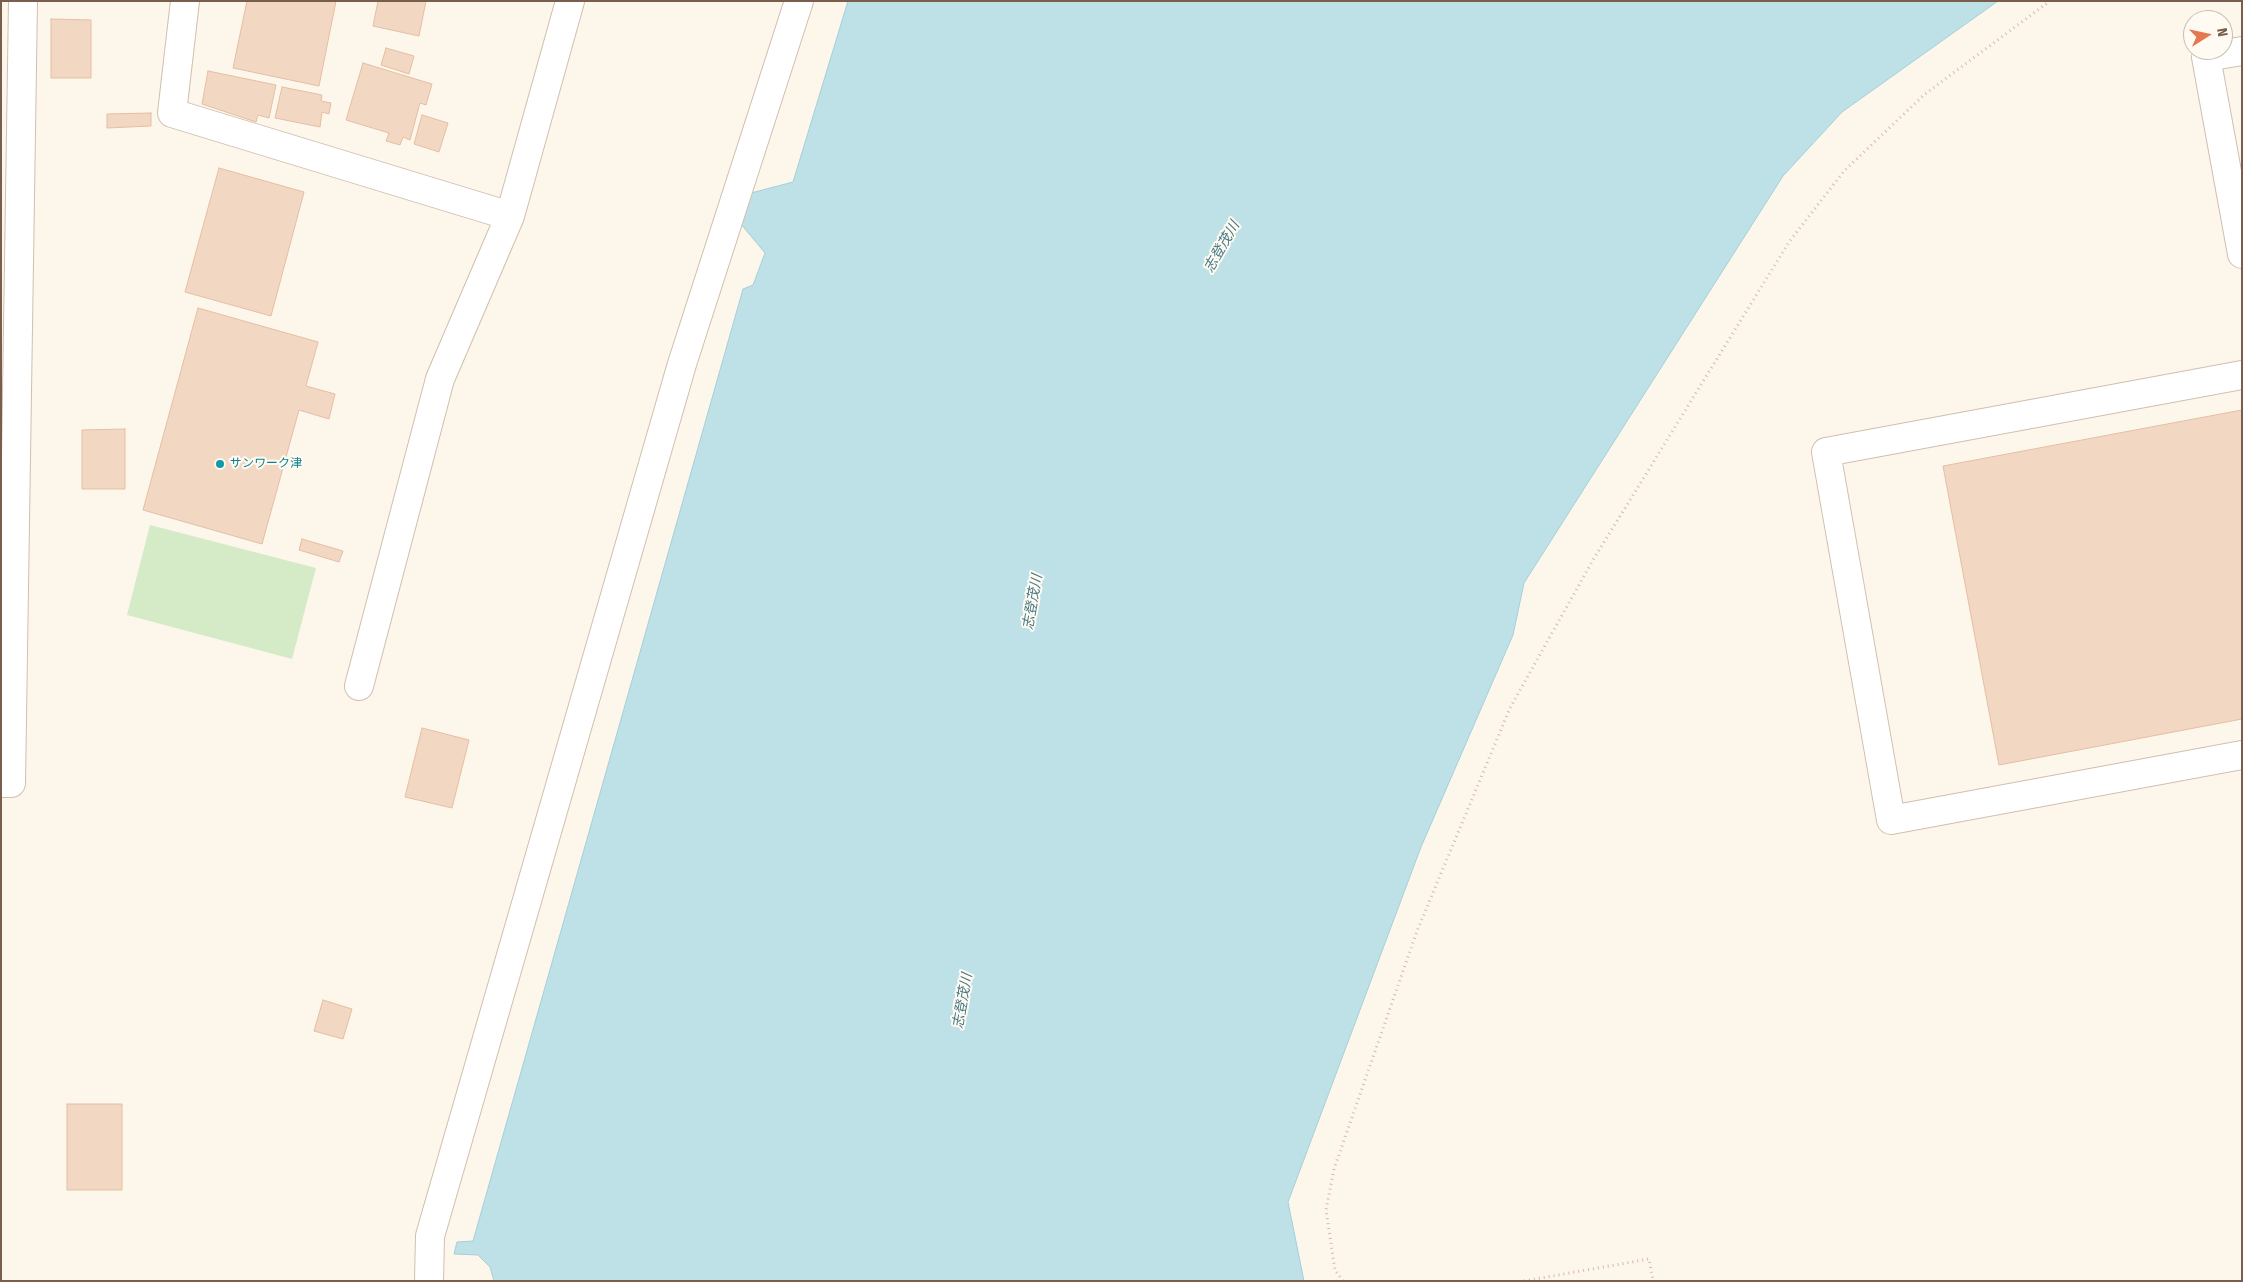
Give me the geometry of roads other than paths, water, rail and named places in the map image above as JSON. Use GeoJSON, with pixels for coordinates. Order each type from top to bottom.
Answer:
{"type":"FeatureCollection","features":[{"type":"Feature","properties":{"kind":"street"},"geometry":{"type":"LineString","coordinates":[[1,783],[11,783],[9,397],[23,1]]}},
{"type":"Feature","properties":{"kind":"street"},"geometry":{"type":"LineString","coordinates":[[185,1],[172,113],[510,216]]}},
{"type":"Feature","properties":{"kind":"street"},"geometry":{"type":"LineString","coordinates":[[359,686],[440,378],[510,216],[570,1]]}},
{"type":"Feature","properties":{"kind":"street"},"geometry":{"type":"LineString","coordinates":[[429,1281],[430,1236],[679,373],[799,1]]}},
{"type":"Feature","properties":{"kind":"street"},"geometry":{"type":"LineString","coordinates":[[2242,51],[2206,57],[2242,254]]}},
{"type":"Feature","properties":{"kind":"street"},"geometry":{"type":"LineString","coordinates":[[2242,375],[1826,452],[1891,820],[2242,755]]}},
{"type":"Feature","properties":{"kind":"water","name":"志登茂川"},"geometry":{"type":"Polygon","coordinates":[[[848,1],[1998,1],[1842,112],[1783,176],[1524,583],[1513,635],[1421,847],[1288,1202],[1304,1281],[494,1281],[490,1267],[478,1255],[454,1254],[457,1242],[473,1241],[743,289],[753,285],[765,253],[740,223],[751,193],[793,182],[848,1]]]}},
{"type":"Feature","properties":{"kind":"place","name":"サンワーク津"},"geometry":{"type":"Point","coordinates":[220,464]}}]}
